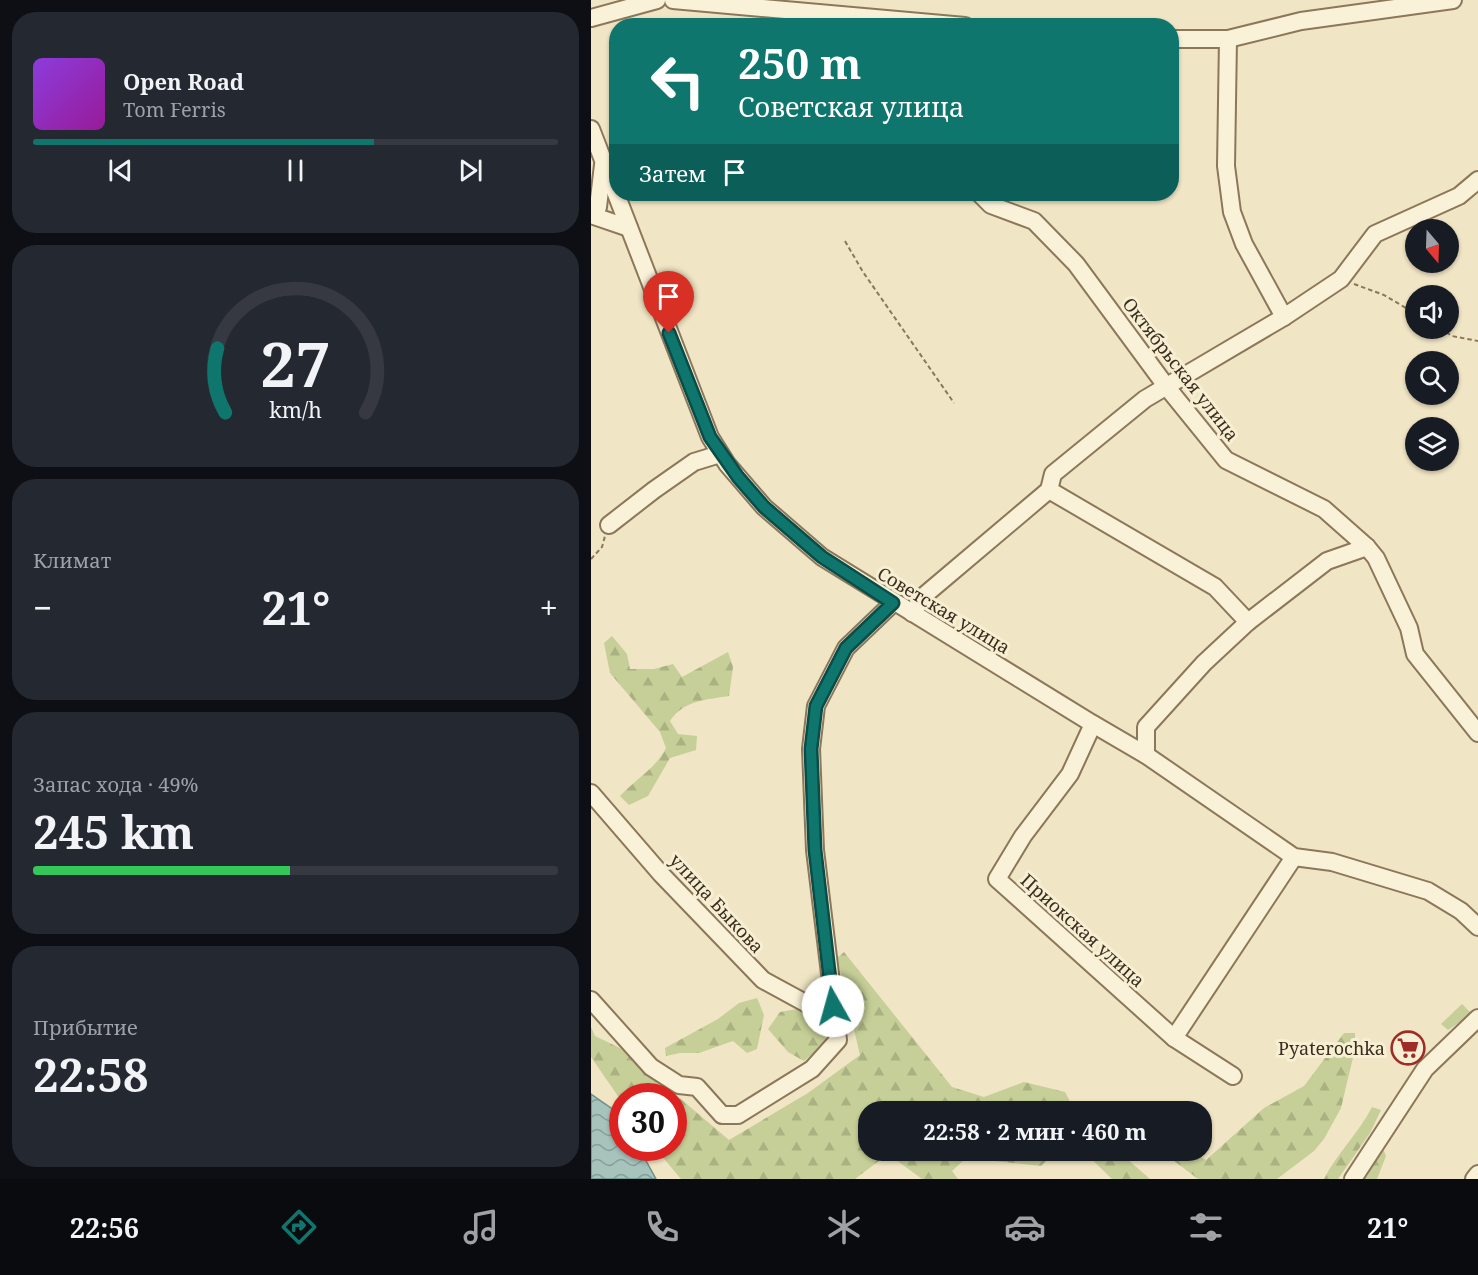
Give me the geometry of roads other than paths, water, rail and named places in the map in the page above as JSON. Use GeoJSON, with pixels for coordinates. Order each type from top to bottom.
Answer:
{"type":"FeatureCollection","features":[{"type":"Feature","properties":{"kind":"street"},"geometry":{"type":"LineString","coordinates":[[591,18],[657,0]]}},
{"type":"Feature","properties":{"kind":"street"},"geometry":{"type":"LineString","coordinates":[[673,0],[875,18]]}},
{"type":"Feature","properties":{"kind":"street"},"geometry":{"type":"LineString","coordinates":[[1179,39],[1228,39],[1301,21],[1453,0]]}},
{"type":"Feature","properties":{"kind":"street"},"geometry":{"type":"LineString","coordinates":[[1228,39],[1226,166],[1232,212],[1244,244],[1284,317]]}},
{"type":"Feature","properties":{"kind":"street","name":"Советская улица"},"geometry":{"type":"LineString","coordinates":[[591,129],[609,176]]}},
{"type":"Feature","properties":{"kind":"street"},"geometry":{"type":"LineString","coordinates":[[591,212],[598,207],[603,161]]}},
{"type":"Feature","properties":{"kind":"street"},"geometry":{"type":"LineString","coordinates":[[912,613],[926,594],[1049,490],[1053,474],[1145,399],[1284,317],[1341,279],[1375,234],[1459,196],[1478,180]]}},
{"type":"Feature","properties":{"kind":"street","name":"Советская улица"},"geometry":{"type":"LineString","coordinates":[[619,201],[710,437],[720,454],[764,507],[822,557],[893,603],[1146,756],[1294,857],[1332,862],[1428,891],[1461,911],[1478,927]]}},
{"type":"Feature","properties":{"kind":"street","name":"Октябрьская улица"},"geometry":{"type":"LineString","coordinates":[[987,201],[991,205],[1034,221],[1076,264],[1166,386],[1226,460],[1324,509],[1367,547],[1376,558],[1409,628],[1415,654],[1478,733]]}},
{"type":"Feature","properties":{"kind":"street"},"geometry":{"type":"LineString","coordinates":[[591,212],[629,228]]}},
{"type":"Feature","properties":{"kind":"street"},"geometry":{"type":"LineString","coordinates":[[609,525],[694,462],[720,454]]}},
{"type":"Feature","properties":{"kind":"street"},"geometry":{"type":"LineString","coordinates":[[1049,490],[1215,587],[1248,622]]}},
{"type":"Feature","properties":{"kind":"street"},"geometry":{"type":"LineString","coordinates":[[1146,756],[1146,727],[1204,663],[1248,622],[1327,561],[1367,547]]}},
{"type":"Feature","properties":{"kind":"street"},"geometry":{"type":"LineString","coordinates":[[591,1000],[651,1067],[679,1085],[697,1087],[722,1115],[738,1115],[812,1069],[838,1040],[815,850],[811,749],[816,706],[846,648],[893,603]]}},
{"type":"Feature","properties":{"kind":"street","name":"Приокская улица"},"geometry":{"type":"LineString","coordinates":[[1093,724],[1070,774],[1023,836],[997,879],[1174,1038],[1233,1076]]}},
{"type":"Feature","properties":{"kind":"street","name":"улица Быкова"},"geometry":{"type":"LineString","coordinates":[[591,793],[661,873],[762,981],[820,1011],[833,1006]]}},
{"type":"Feature","properties":{"kind":"street"},"geometry":{"type":"LineString","coordinates":[[1174,1038],[1294,857]]}},
{"type":"Feature","properties":{"kind":"street"},"geometry":{"type":"LineString","coordinates":[[1353,1179],[1425,1069],[1478,1018]]}},
{"type":"Feature","properties":{"kind":"street"},"geometry":{"type":"LineString","coordinates":[[1474,1179],[1478,1174]]}},
{"type":"Feature","properties":{"kind":"water"},"geometry":{"type":"Polygon","coordinates":[[[591,1094],[609,1107],[609,1161],[646,1161],[656,1179],[591,1179],[591,1094]]]}},
{"type":"Feature","properties":{"kind":"place","name":"Pyaterochka"},"geometry":{"type":"Point","coordinates":[1408,1048]}}]}
